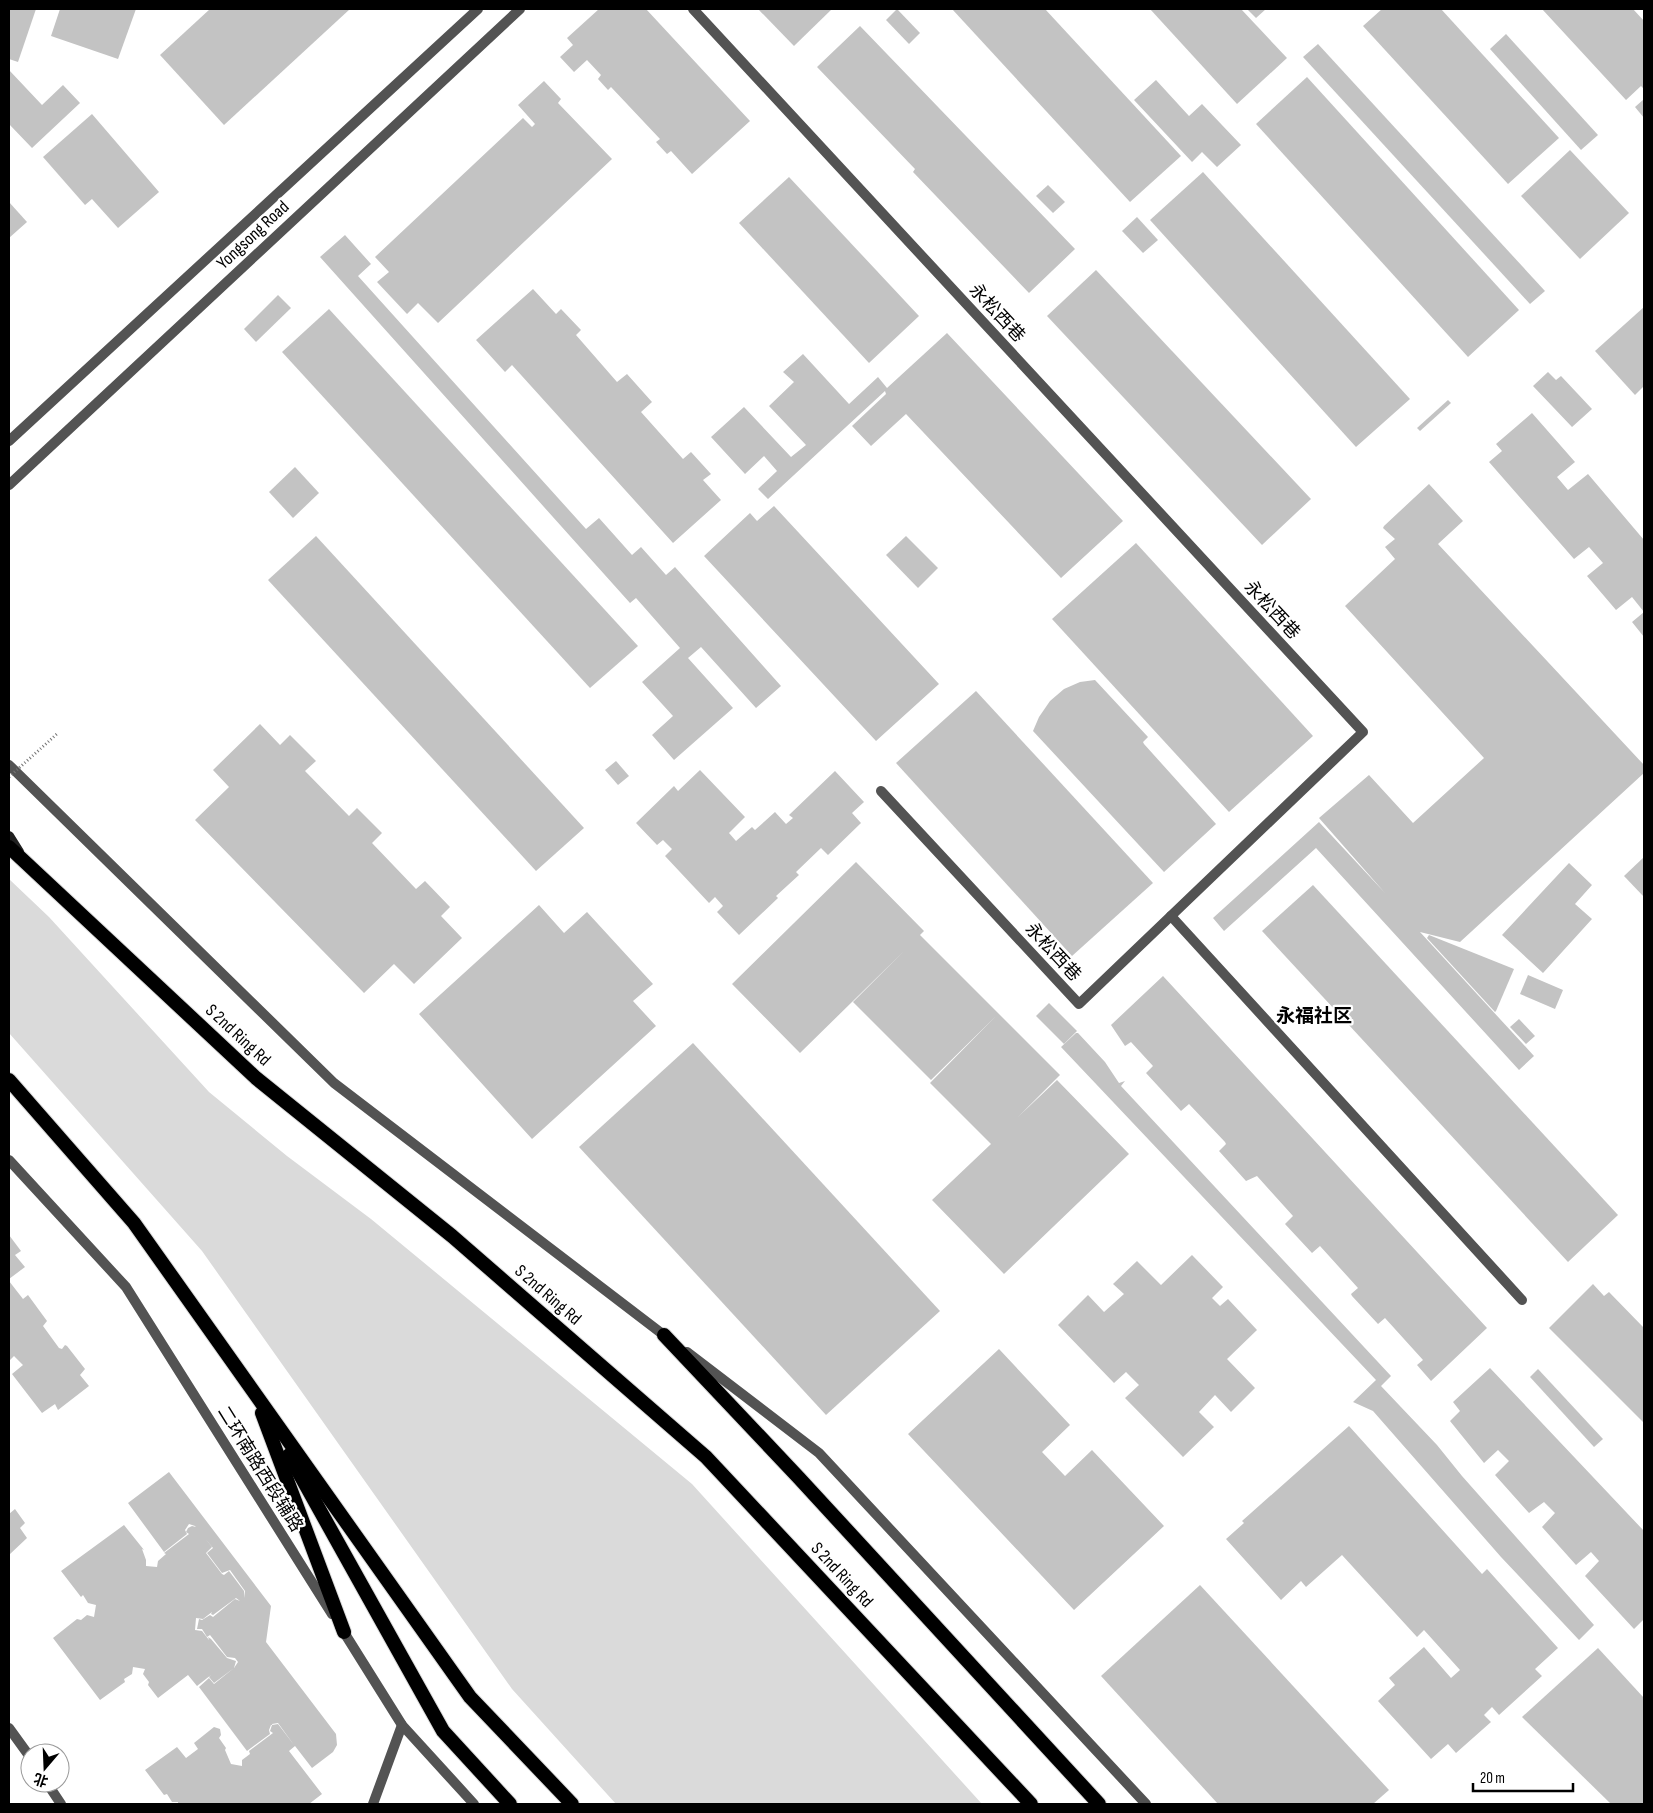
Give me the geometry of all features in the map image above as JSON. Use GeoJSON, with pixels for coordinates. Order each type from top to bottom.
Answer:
{"type":"FeatureCollection","features":[{"type":"Feature","properties":{"kind":"highway","name":"S 2nd Ring Rd"},"geometry":{"type":"LineString","coordinates":[[9,847],[256,1078],[452,1236],[706,1457],[1031,1804]]}},
{"type":"Feature","properties":{"kind":"highway"},"geometry":{"type":"LineString","coordinates":[[9,1080],[134,1223],[470,1696],[572,1804]]}},
{"type":"Feature","properties":{"kind":"highway"},"geometry":{"type":"LineString","coordinates":[[664,1334],[800,1478],[1099,1804]]}},
{"type":"Feature","properties":{"kind":"highway"},"geometry":{"type":"LineString","coordinates":[[256,1396],[344,1632]]}},
{"type":"Feature","properties":{"kind":"highway"},"geometry":{"type":"LineString","coordinates":[[256,1396],[442,1731],[510,1804]]}},
{"type":"Feature","properties":{"kind":"main road"},"geometry":{"type":"LineString","coordinates":[[9,836],[31,869]]}},
{"type":"Feature","properties":{"kind":"street","name":"Yongsong Road"},"geometry":{"type":"LineString","coordinates":[[9,441],[478,9]]}},
{"type":"Feature","properties":{"kind":"street","name":"Yongsong Road"},"geometry":{"type":"LineString","coordinates":[[9,485],[520,9]]}},
{"type":"Feature","properties":{"kind":"street","name":"永松西巷"},"geometry":{"type":"LineString","coordinates":[[693,9],[1363,732],[1079,1004],[881,791]]}},
{"type":"Feature","properties":{"kind":"street"},"geometry":{"type":"LineString","coordinates":[[9,765],[334,1083],[819,1452],[1146,1804]]}},
{"type":"Feature","properties":{"kind":"street"},"geometry":{"type":"LineString","coordinates":[[1171,916],[1522,1300]]}},
{"type":"Feature","properties":{"kind":"street","name":"二环南路西段辅路"},"geometry":{"type":"LineString","coordinates":[[9,1160],[126,1287],[402,1725],[474,1804]]}},
{"type":"Feature","properties":{"kind":"street"},"geometry":{"type":"LineString","coordinates":[[373,1804],[402,1725]]}},
{"type":"Feature","properties":{"kind":"street"},"geometry":{"type":"LineString","coordinates":[[9,1728],[20,1743]]}},
{"type":"Feature","properties":{"kind":"street"},"geometry":{"type":"LineString","coordinates":[[54,1793],[61,1804]]}},
{"type":"Feature","properties":{"kind":"path"},"geometry":{"type":"LineString","coordinates":[[9,777],[58,733]]}},
{"type":"Feature","properties":{"kind":"shaded area"},"geometry":{"type":"Polygon","coordinates":[[[9,879],[49,917],[209,1092],[287,1156],[371,1219],[692,1484],[982,1804],[616,1804],[512,1689],[202,1251],[9,1033],[9,879]]]}},
{"type":"Feature","properties":{"kind":"building"},"geometry":{"type":"Polygon","coordinates":[[[9,9],[36,9],[18,62],[9,59],[9,9]]]}},
{"type":"Feature","properties":{"kind":"building"},"geometry":{"type":"Polygon","coordinates":[[[60,9],[136,9],[118,59],[51,36],[60,9]]]}},
{"type":"Feature","properties":{"kind":"building"},"geometry":{"type":"Polygon","coordinates":[[[210,9],[350,9],[224,125],[160,55],[210,9]]]}},
{"type":"Feature","properties":{"kind":"building"},"geometry":{"type":"Polygon","coordinates":[[[599,9],[646,9],[750,121],[692,174],[671,151],[667,154],[656,142],[660,139],[611,87],[608,90],[598,79],[601,75],[587,60],[574,72],[560,57],[573,45],[567,38],[599,9]]]}},
{"type":"Feature","properties":{"kind":"building"},"geometry":{"type":"Polygon","coordinates":[[[758,9],[832,9],[794,46],[758,9]]]}},
{"type":"Feature","properties":{"kind":"building"},"geometry":{"type":"Polygon","coordinates":[[[897,9],[920,33],[909,44],[886,20],[897,9]]]}},
{"type":"Feature","properties":{"kind":"building"},"geometry":{"type":"Polygon","coordinates":[[[952,9],[1045,9],[1181,156],[1130,202],[952,9]]]}},
{"type":"Feature","properties":{"kind":"building"},"geometry":{"type":"Polygon","coordinates":[[[1150,9],[1241,9],[1287,58],[1237,104],[1150,9]]]}},
{"type":"Feature","properties":{"kind":"building"},"geometry":{"type":"Polygon","coordinates":[[[1247,9],[1266,9],[1256,18],[1247,9]]]}},
{"type":"Feature","properties":{"kind":"building"},"geometry":{"type":"Polygon","coordinates":[[[1382,9],[1441,9],[1559,138],[1508,184],[1363,26],[1382,9]]]}},
{"type":"Feature","properties":{"kind":"building"},"geometry":{"type":"Polygon","coordinates":[[[1542,9],[1633,9],[1644,21],[1644,89],[1641,86],[1626,100],[1542,9]]]}},
{"type":"Feature","properties":{"kind":"building"},"geometry":{"type":"Polygon","coordinates":[[[860,26],[1075,249],[1029,293],[913,172],[915,169],[817,67],[860,26]]]}},
{"type":"Feature","properties":{"kind":"building"},"geometry":{"type":"Polygon","coordinates":[[[1506,34],[1598,135],[1581,150],[1490,49],[1506,34]]]}},
{"type":"Feature","properties":{"kind":"building"},"geometry":{"type":"Polygon","coordinates":[[[1318,44],[1545,291],[1530,304],[1303,57],[1318,44]]]}},
{"type":"Feature","properties":{"kind":"building"},"geometry":{"type":"Polygon","coordinates":[[[9,70],[42,105],[63,85],[80,103],[32,148],[9,124],[9,70]]]}},
{"type":"Feature","properties":{"kind":"building"},"geometry":{"type":"Polygon","coordinates":[[[1307,77],[1519,310],[1468,357],[1256,124],[1307,77]]]}},
{"type":"Feature","properties":{"kind":"building"},"geometry":{"type":"Polygon","coordinates":[[[1156,80],[1189,116],[1202,104],[1241,145],[1217,167],[1202,152],[1192,162],[1134,100],[1156,80]]]}},
{"type":"Feature","properties":{"kind":"building"},"geometry":{"type":"Polygon","coordinates":[[[544,81],[561,99],[558,103],[612,159],[438,323],[418,303],[407,314],[377,282],[389,272],[375,257],[523,118],[532,127],[535,124],[518,105],[544,81]]]}},
{"type":"Feature","properties":{"kind":"building"},"geometry":{"type":"Polygon","coordinates":[[[1644,99],[1644,118],[1635,107],[1644,99]]]}},
{"type":"Feature","properties":{"kind":"building"},"geometry":{"type":"Polygon","coordinates":[[[92,114],[159,192],[118,228],[92,199],[85,205],[43,157],[92,114]]]}},
{"type":"Feature","properties":{"kind":"building"},"geometry":{"type":"Polygon","coordinates":[[[1570,150],[1629,213],[1580,259],[1521,196],[1570,150]]]}},
{"type":"Feature","properties":{"kind":"building"},"geometry":{"type":"Polygon","coordinates":[[[1203,172],[1410,399],[1356,447],[1150,220],[1203,172]]]}},
{"type":"Feature","properties":{"kind":"building"},"geometry":{"type":"Polygon","coordinates":[[[789,177],[919,316],[869,363],[739,223],[789,177]]]}},
{"type":"Feature","properties":{"kind":"building"},"geometry":{"type":"Polygon","coordinates":[[[1048,185],[1065,202],[1053,213],[1036,196],[1048,185]]]}},
{"type":"Feature","properties":{"kind":"building"},"geometry":{"type":"Polygon","coordinates":[[[9,202],[27,222],[9,238],[9,202]]]}},
{"type":"Feature","properties":{"kind":"building"},"geometry":{"type":"Polygon","coordinates":[[[1137,217],[1158,240],[1143,253],[1122,231],[1137,217]]]}},
{"type":"Feature","properties":{"kind":"building"},"geometry":{"type":"Polygon","coordinates":[[[345,235],[371,264],[358,276],[586,529],[599,518],[632,555],[641,547],[666,575],[675,567],[781,686],[756,708],[701,647],[688,658],[733,708],[674,760],[652,735],[673,716],[642,682],[680,648],[636,598],[630,603],[320,257],[345,235]]]}},
{"type":"Feature","properties":{"kind":"building"},"geometry":{"type":"Polygon","coordinates":[[[1096,270],[1311,499],[1262,545],[1047,316],[1096,270]]]}},
{"type":"Feature","properties":{"kind":"building"},"geometry":{"type":"Polygon","coordinates":[[[533,289],[556,314],[561,309],[581,330],[576,335],[617,382],[627,374],[652,402],[641,412],[683,459],[691,452],[711,474],[703,480],[721,500],[673,543],[512,365],[505,372],[476,340],[533,289]]]}},
{"type":"Feature","properties":{"kind":"building"},"geometry":{"type":"Polygon","coordinates":[[[278,295],[291,308],[256,342],[244,329],[278,295]]]}},
{"type":"Feature","properties":{"kind":"building"},"geometry":{"type":"Polygon","coordinates":[[[1644,307],[1644,386],[1635,395],[1595,351],[1644,307]]]}},
{"type":"Feature","properties":{"kind":"building"},"geometry":{"type":"Polygon","coordinates":[[[329,309],[638,646],[590,688],[282,352],[329,309]]]}},
{"type":"Feature","properties":{"kind":"building"},"geometry":{"type":"Polygon","coordinates":[[[947,333],[1123,521],[1061,578],[906,414],[871,446],[852,426],[886,394],[885,391],[768,499],[758,489],[777,471],[764,456],[745,474],[711,437],[744,407],[791,457],[806,445],[769,406],[794,382],[783,372],[803,354],[849,404],[878,377],[887,388],[947,333]]]}},
{"type":"Feature","properties":{"kind":"building"},"geometry":{"type":"Polygon","coordinates":[[[1548,372],[1556,380],[1561,376],[1592,409],[1572,427],[1533,386],[1548,372]]]}},
{"type":"Feature","properties":{"kind":"building"},"geometry":{"type":"Polygon","coordinates":[[[1448,400],[1451,403],[1420,431],[1417,428],[1448,400]]]}},
{"type":"Feature","properties":{"kind":"building"},"geometry":{"type":"Polygon","coordinates":[[[1532,413],[1575,462],[1557,477],[1568,490],[1588,474],[1644,540],[1644,612],[1632,597],[1616,610],[1587,576],[1603,563],[1589,547],[1574,559],[1489,462],[1502,451],[1496,444],[1532,413]]]}},
{"type":"Feature","properties":{"kind":"building"},"geometry":{"type":"Polygon","coordinates":[[[295,467],[319,493],[293,518],[269,492],[295,467]]]}},
{"type":"Feature","properties":{"kind":"building"},"geometry":{"type":"Polygon","coordinates":[[[1429,484],[1463,521],[1438,544],[1644,765],[1644,773],[1460,942],[1420,932],[1534,1056],[1519,1070],[1316,848],[1224,931],[1213,918],[1319,822],[1385,893],[1319,818],[1369,775],[1413,823],[1484,758],[1345,606],[1395,559],[1385,547],[1395,539],[1383,528],[1429,484]]]}},
{"type":"Feature","properties":{"kind":"building"},"geometry":{"type":"Polygon","coordinates":[[[774,506],[939,684],[876,741],[704,556],[750,513],[757,521],[774,506]]]}},
{"type":"Feature","properties":{"kind":"building"},"geometry":{"type":"Polygon","coordinates":[[[316,536],[584,828],[536,871],[268,580],[316,536]]]}},
{"type":"Feature","properties":{"kind":"building"},"geometry":{"type":"Polygon","coordinates":[[[906,536],[938,568],[918,588],[886,555],[906,536]]]}},
{"type":"Feature","properties":{"kind":"building"},"geometry":{"type":"Polygon","coordinates":[[[1136,543],[1313,736],[1229,812],[1052,619],[1136,543]]]}},
{"type":"Feature","properties":{"kind":"building"},"geometry":{"type":"Polygon","coordinates":[[[1644,612],[1644,637],[1632,622],[1644,612]]]}},
{"type":"Feature","properties":{"kind":"building"},"geometry":{"type":"Polygon","coordinates":[[[1095,680],[1148,737],[1143,742],[1144,744],[1216,824],[1164,872],[1033,731],[1039,717],[1050,701],[1064,689],[1080,682],[1095,680]]]}},
{"type":"Feature","properties":{"kind":"building"},"geometry":{"type":"Polygon","coordinates":[[[976,691],[1153,883],[1072,956],[896,763],[976,691]]]}},
{"type":"Feature","properties":{"kind":"building"},"geometry":{"type":"Polygon","coordinates":[[[260,724],[280,745],[290,735],[316,761],[305,771],[349,816],[357,808],[382,833],[372,843],[416,889],[425,881],[450,907],[441,916],[462,938],[414,984],[394,964],[364,993],[195,820],[229,787],[213,770],[260,724]]]}},
{"type":"Feature","properties":{"kind":"building"},"geometry":{"type":"Polygon","coordinates":[[[616,761],[629,776],[618,785],[605,770],[616,761]]]}},
{"type":"Feature","properties":{"kind":"building"},"geometry":{"type":"Polygon","coordinates":[[[700,770],[745,817],[729,833],[736,841],[752,827],[755,830],[775,812],[786,824],[793,818],[789,815],[835,771],[864,802],[852,813],[861,823],[828,855],[821,848],[796,872],[799,875],[776,896],[778,898],[739,935],[717,912],[723,906],[715,897],[709,903],[665,856],[672,849],[663,840],[657,845],[636,823],[674,786],[678,791],[700,770]]]}},
{"type":"Feature","properties":{"kind":"building"},"geometry":{"type":"Polygon","coordinates":[[[1644,857],[1644,897],[1624,876],[1644,857]]]}},
{"type":"Feature","properties":{"kind":"building"},"geometry":{"type":"Polygon","coordinates":[[[856,862],[924,931],[920,935],[1060,1075],[1018,1117],[1057,1080],[1129,1154],[1004,1274],[932,1200],[991,1144],[930,1083],[996,1016],[931,1080],[853,1002],[904,951],[800,1053],[732,984],[856,862]]]}},
{"type":"Feature","properties":{"kind":"building"},"geometry":{"type":"Polygon","coordinates":[[[1569,863],[1592,885],[1575,904],[1592,919],[1543,973],[1502,935],[1569,863]]]}},
{"type":"Feature","properties":{"kind":"building"},"geometry":{"type":"Polygon","coordinates":[[[1313,885],[1618,1215],[1568,1262],[1262,931],[1313,885]]]}},
{"type":"Feature","properties":{"kind":"building"},"geometry":{"type":"Polygon","coordinates":[[[539,905],[564,933],[587,912],[653,984],[633,1001],[656,1026],[532,1139],[419,1014],[539,905]]]}},
{"type":"Feature","properties":{"kind":"building"},"geometry":{"type":"Polygon","coordinates":[[[1429,935],[1514,969],[1495,1012],[1427,938],[1429,935]]]}},
{"type":"Feature","properties":{"kind":"building"},"geometry":{"type":"Polygon","coordinates":[[[1528,975],[1563,990],[1555,1009],[1520,994],[1528,975]]]}},
{"type":"Feature","properties":{"kind":"building"},"geometry":{"type":"Polygon","coordinates":[[[1163,976],[1487,1328],[1431,1381],[1417,1365],[1423,1360],[1385,1318],[1378,1324],[1352,1296],[1351,1294],[1358,1288],[1320,1246],[1312,1253],[1285,1224],[1293,1216],[1257,1176],[1246,1181],[1219,1151],[1226,1144],[1225,1142],[1189,1104],[1181,1111],[1146,1073],[1153,1066],[1131,1042],[1125,1046],[1111,1025],[1163,976]]]}},
{"type":"Feature","properties":{"kind":"building"},"geometry":{"type":"Polygon","coordinates":[[[1049,1003],[1077,1031],[1064,1044],[1036,1016],[1049,1003]]]}},
{"type":"Feature","properties":{"kind":"building"},"geometry":{"type":"Polygon","coordinates":[[[1519,1019],[1535,1036],[1526,1044],[1510,1027],[1519,1019]]]}},
{"type":"Feature","properties":{"kind":"building"},"geometry":{"type":"Polygon","coordinates":[[[1076,1033],[1105,1062],[1119,1083],[1125,1081],[1121,1086],[1391,1376],[1381,1386],[1437,1445],[1462,1476],[1594,1625],[1579,1640],[1501,1557],[1373,1411],[1353,1402],[1376,1380],[1061,1047],[1076,1033]]]}},
{"type":"Feature","properties":{"kind":"building"},"geometry":{"type":"Polygon","coordinates":[[[693,1043],[940,1311],[826,1415],[579,1147],[693,1043]]]}},
{"type":"Feature","properties":{"kind":"building"},"geometry":{"type":"Polygon","coordinates":[[[9,1235],[21,1251],[15,1255],[25,1267],[9,1279],[9,1235]]]}},
{"type":"Feature","properties":{"kind":"building"},"geometry":{"type":"Polygon","coordinates":[[[1192,1255],[1223,1287],[1212,1298],[1220,1306],[1228,1299],[1257,1330],[1227,1359],[1255,1388],[1231,1412],[1215,1395],[1199,1412],[1214,1427],[1183,1457],[1125,1398],[1139,1385],[1126,1372],[1114,1383],[1058,1325],[1088,1295],[1104,1312],[1124,1294],[1113,1284],[1137,1261],[1161,1285],[1192,1255]]]}},
{"type":"Feature","properties":{"kind":"building"},"geometry":{"type":"Polygon","coordinates":[[[9,1281],[23,1299],[28,1295],[47,1321],[43,1326],[59,1348],[62,1349],[65,1345],[67,1346],[85,1369],[80,1375],[89,1386],[58,1410],[55,1404],[42,1413],[12,1374],[23,1365],[14,1356],[9,1361],[9,1281]]]}},
{"type":"Feature","properties":{"kind":"building"},"geometry":{"type":"Polygon","coordinates":[[[1593,1284],[1604,1296],[1609,1292],[1644,1328],[1644,1423],[1549,1328],[1593,1284]]]}},
{"type":"Feature","properties":{"kind":"building"},"geometry":{"type":"Polygon","coordinates":[[[999,1349],[1070,1425],[1042,1452],[1065,1476],[1092,1450],[1164,1526],[1074,1610],[908,1434],[999,1349]]]}},
{"type":"Feature","properties":{"kind":"building"},"geometry":{"type":"Polygon","coordinates":[[[1490,1368],[1644,1531],[1644,1619],[1634,1629],[1585,1576],[1599,1561],[1591,1552],[1576,1565],[1542,1527],[1555,1513],[1544,1502],[1529,1513],[1495,1475],[1509,1461],[1498,1450],[1484,1463],[1450,1421],[1460,1411],[1453,1402],[1490,1368]]]}},
{"type":"Feature","properties":{"kind":"building"},"geometry":{"type":"Polygon","coordinates":[[[1538,1369],[1603,1439],[1594,1447],[1530,1377],[1538,1369]]]}},
{"type":"Feature","properties":{"kind":"building"},"geometry":{"type":"Polygon","coordinates":[[[1349,1426],[1482,1574],[1487,1569],[1558,1648],[1535,1669],[1542,1676],[1499,1715],[1492,1707],[1484,1715],[1491,1722],[1456,1753],[1448,1744],[1431,1759],[1378,1701],[1395,1685],[1389,1678],[1424,1647],[1451,1678],[1460,1670],[1424,1630],[1417,1637],[1342,1555],[1306,1587],[1301,1581],[1281,1600],[1226,1539],[1244,1523],[1242,1521],[1349,1426]]]}},
{"type":"Feature","properties":{"kind":"building"},"geometry":{"type":"Polygon","coordinates":[[[169,1472],[271,1606],[266,1642],[336,1734],[337,1745],[333,1752],[312,1768],[295,1746],[289,1751],[322,1794],[309,1804],[178,1804],[178,1802],[172,1802],[167,1794],[164,1795],[145,1770],[177,1747],[186,1758],[198,1749],[194,1743],[214,1727],[220,1729],[221,1735],[219,1738],[226,1748],[225,1750],[231,1764],[242,1766],[242,1760],[250,1754],[249,1751],[273,1733],[270,1731],[271,1725],[269,1730],[270,1734],[247,1751],[199,1687],[209,1678],[214,1684],[234,1668],[214,1683],[209,1677],[211,1675],[197,1686],[188,1675],[158,1698],[148,1685],[149,1682],[143,1674],[145,1669],[133,1667],[132,1674],[124,1679],[125,1682],[100,1700],[53,1638],[77,1619],[81,1620],[87,1615],[94,1617],[96,1605],[88,1603],[83,1595],[81,1597],[61,1571],[124,1525],[144,1550],[142,1549],[146,1566],[157,1567],[158,1561],[166,1554],[164,1553],[189,1534],[186,1532],[187,1534],[164,1552],[128,1503],[169,1472]],[[189,1524],[185,1530],[186,1532],[192,1526],[196,1527],[189,1524]],[[204,1537],[212,1547],[206,1553],[222,1574],[224,1575],[229,1571],[244,1591],[245,1598],[245,1591],[230,1570],[222,1573],[207,1553],[213,1548],[204,1537]],[[236,1598],[213,1615],[211,1614],[212,1612],[203,1619],[196,1618],[195,1630],[202,1631],[209,1640],[208,1637],[211,1639],[227,1658],[236,1661],[234,1668],[238,1662],[235,1658],[227,1657],[210,1635],[207,1637],[202,1629],[197,1629],[199,1619],[202,1620],[210,1615],[213,1617],[235,1599],[240,1601],[236,1598]]]}},
{"type":"Feature","properties":{"kind":"building"},"geometry":{"type":"Polygon","coordinates":[[[15,1509],[25,1523],[20,1528],[27,1538],[9,1555],[9,1514],[15,1509]]]}},
{"type":"Feature","properties":{"kind":"building"},"geometry":{"type":"Polygon","coordinates":[[[1200,1585],[1389,1790],[1373,1804],[1218,1804],[1101,1676],[1200,1585]]]}},
{"type":"Feature","properties":{"kind":"building"},"geometry":{"type":"Polygon","coordinates":[[[1598,1648],[1644,1698],[1644,1804],[1611,1804],[1522,1717],[1598,1648]]]}},
{"type":"Feature","properties":{"kind":"district","name":"永福社区"},"geometry":{"type":"Point","coordinates":[1314,1016]}}]}
